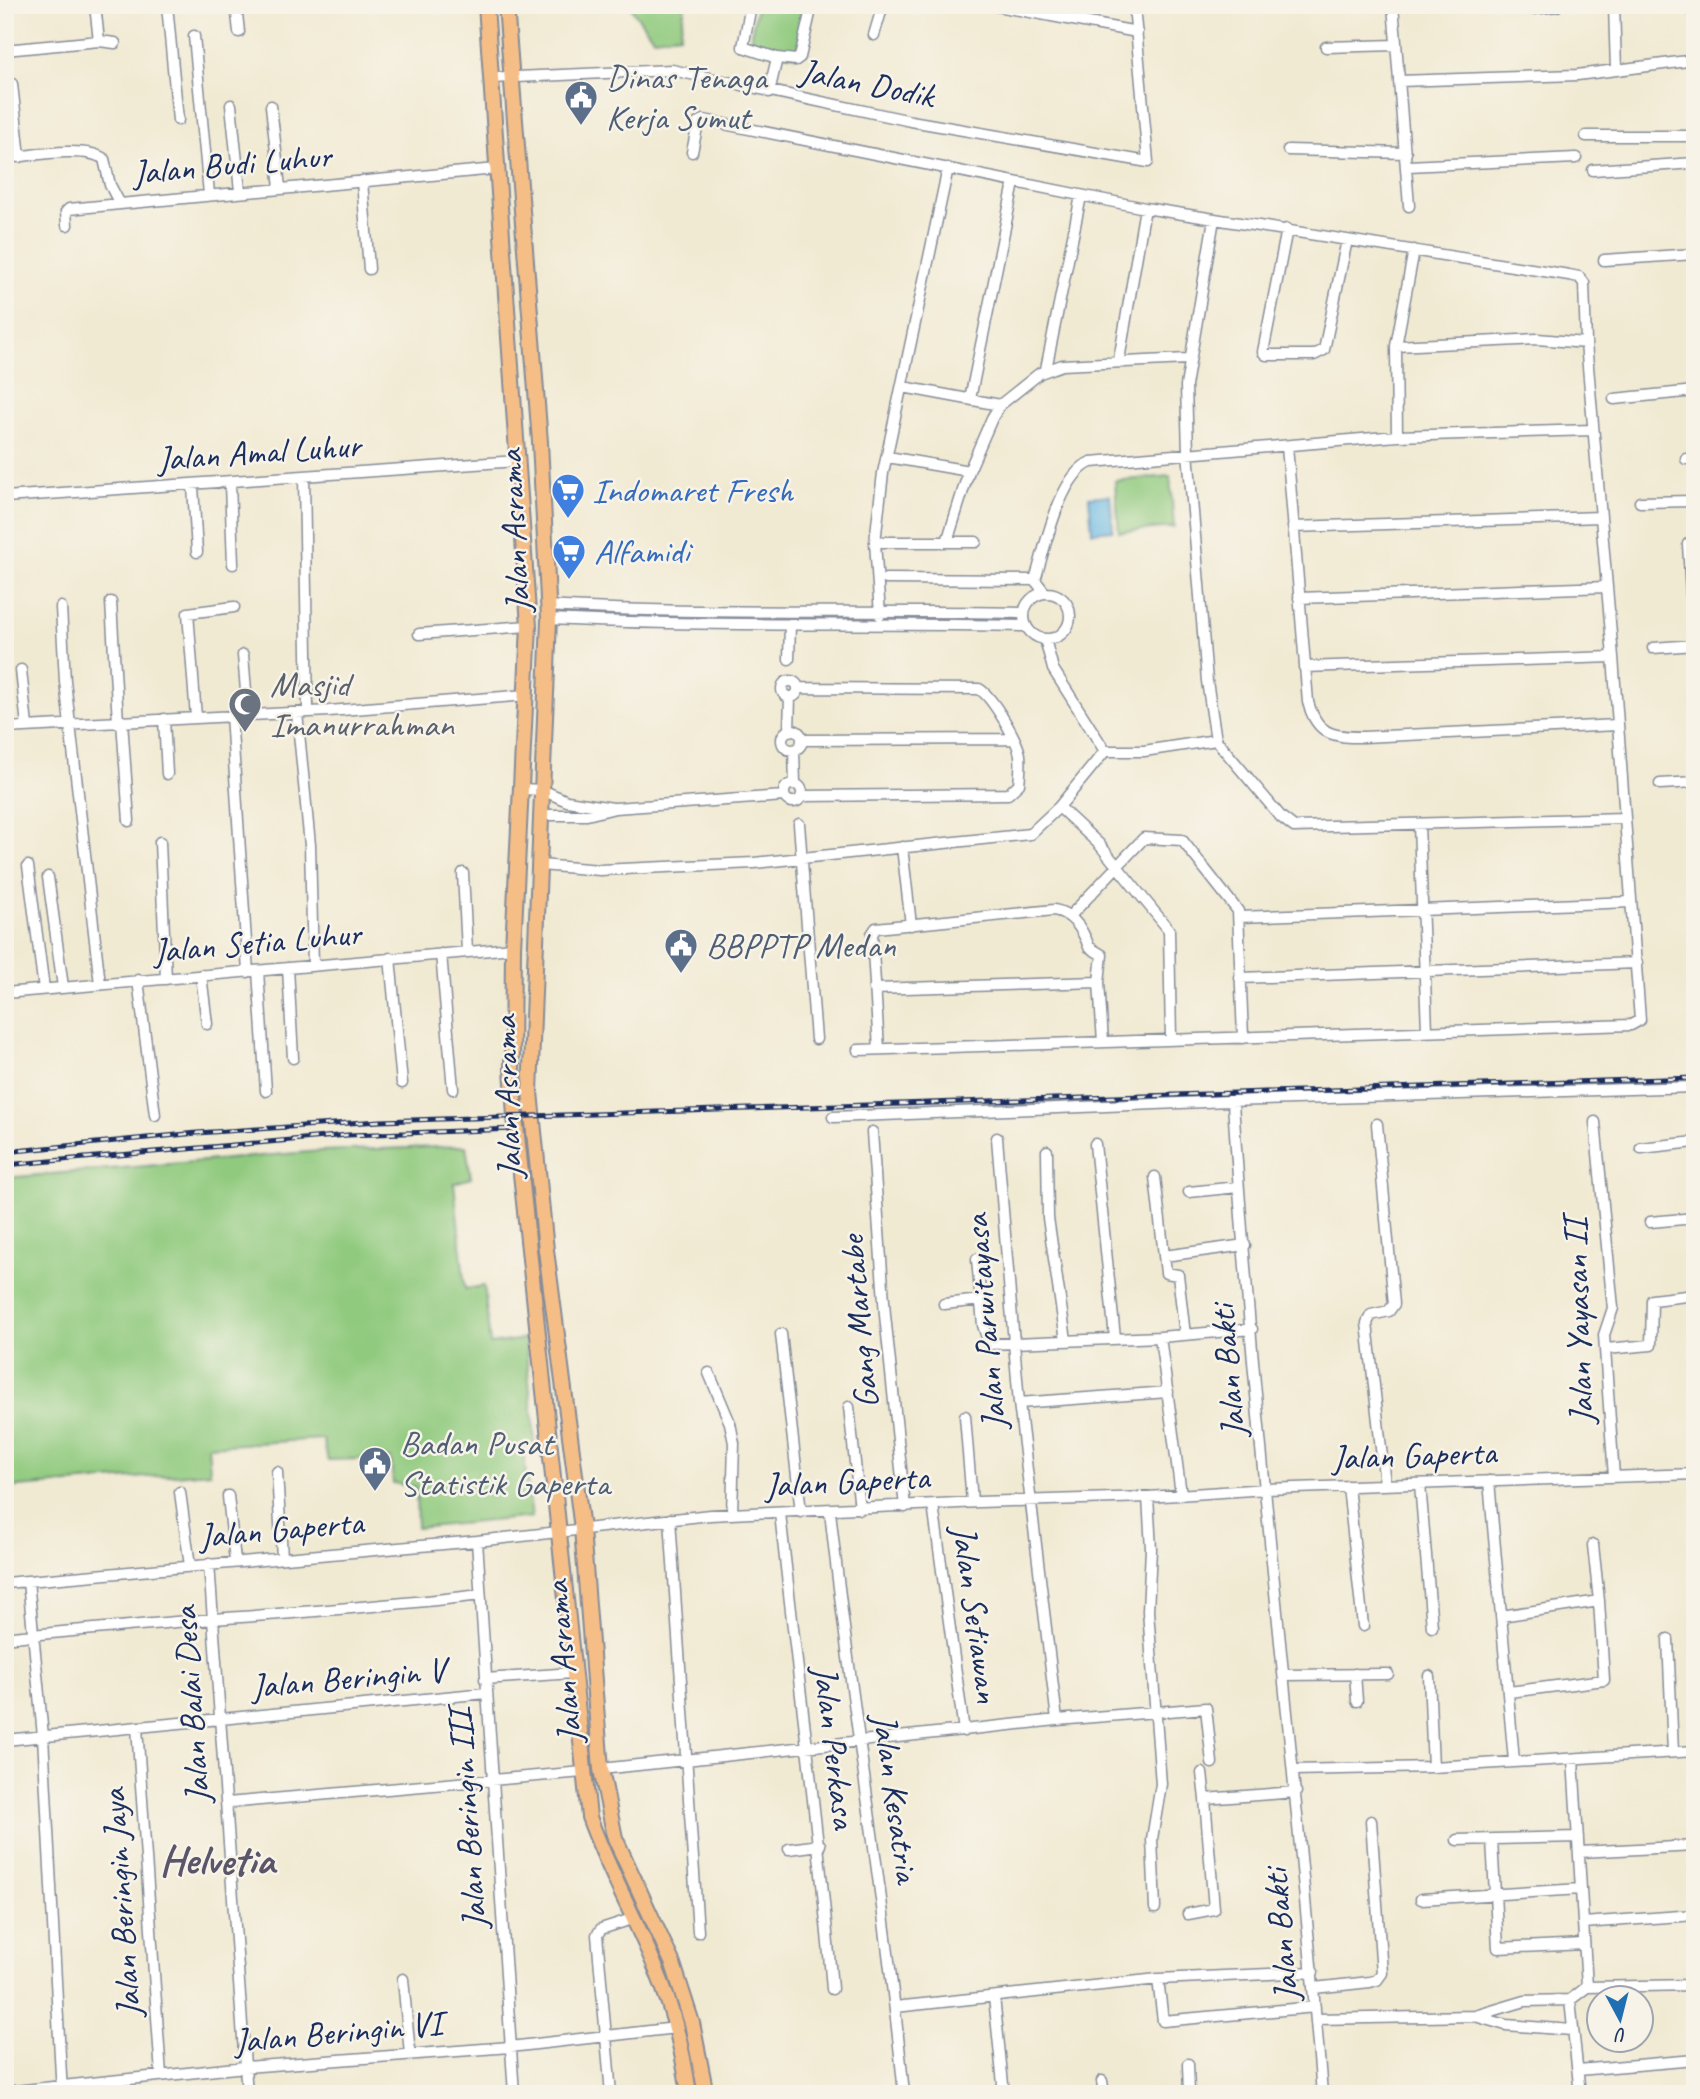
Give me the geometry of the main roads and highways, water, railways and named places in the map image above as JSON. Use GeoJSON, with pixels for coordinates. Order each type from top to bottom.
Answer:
{"type":"FeatureCollection","features":[{"type":"Feature","properties":{"kind":"highway","name":"Jalan Asrama"},"geometry":{"type":"LineString","coordinates":[[486,5],[529,626],[513,948],[512,1068],[515,1117],[561,1532],[589,1817],[606,1863],[656,1969],[676,2028],[689,2094]]}},
{"type":"Feature","properties":{"kind":"highway","name":"Jalan Asrama"},"geometry":{"type":"LineString","coordinates":[[506,5],[540,442],[548,612],[530,1092],[546,1250],[582,1529],[601,1769],[615,1838],[673,1964],[692,2023],[706,2094]]}},
{"type":"Feature","properties":{"kind":"water"},"geometry":{"type":"Polygon","coordinates":[[[1110,495],[1113,530],[1092,532],[1089,497],[1110,495]]]}},
{"type":"Feature","properties":{"kind":"railway"},"geometry":{"type":"LineString","coordinates":[[5,1152],[197,1133],[380,1121],[1695,1078]]}},
{"type":"Feature","properties":{"kind":"railway"},"geometry":{"type":"LineString","coordinates":[[5,1165],[348,1135],[516,1129]]}},
{"type":"Feature","properties":{"kind":"place","name":"Dinas Tenaga Kerja Sumut"},"geometry":{"type":"Point","coordinates":[581,127]}},
{"type":"Feature","properties":{"kind":"place","name":"Indomaret Fresh"},"geometry":{"type":"Point","coordinates":[568,520]}},
{"type":"Feature","properties":{"kind":"place","name":"Alfamidi"},"geometry":{"type":"Point","coordinates":[569,581]}},
{"type":"Feature","properties":{"kind":"place","name":"Masjid Imanurrahman"},"geometry":{"type":"Point","coordinates":[245,734]}},
{"type":"Feature","properties":{"kind":"place","name":"BBPPTP Medan"},"geometry":{"type":"Point","coordinates":[681,975]}},
{"type":"Feature","properties":{"kind":"place","name":"Badan Pusat Statistik Gaperta"},"geometry":{"type":"Point","coordinates":[375,1493]}},
{"type":"Feature","properties":{"kind":"district","name":"Helvetia"},"geometry":{"type":"Point","coordinates":[217,1860]}}]}
